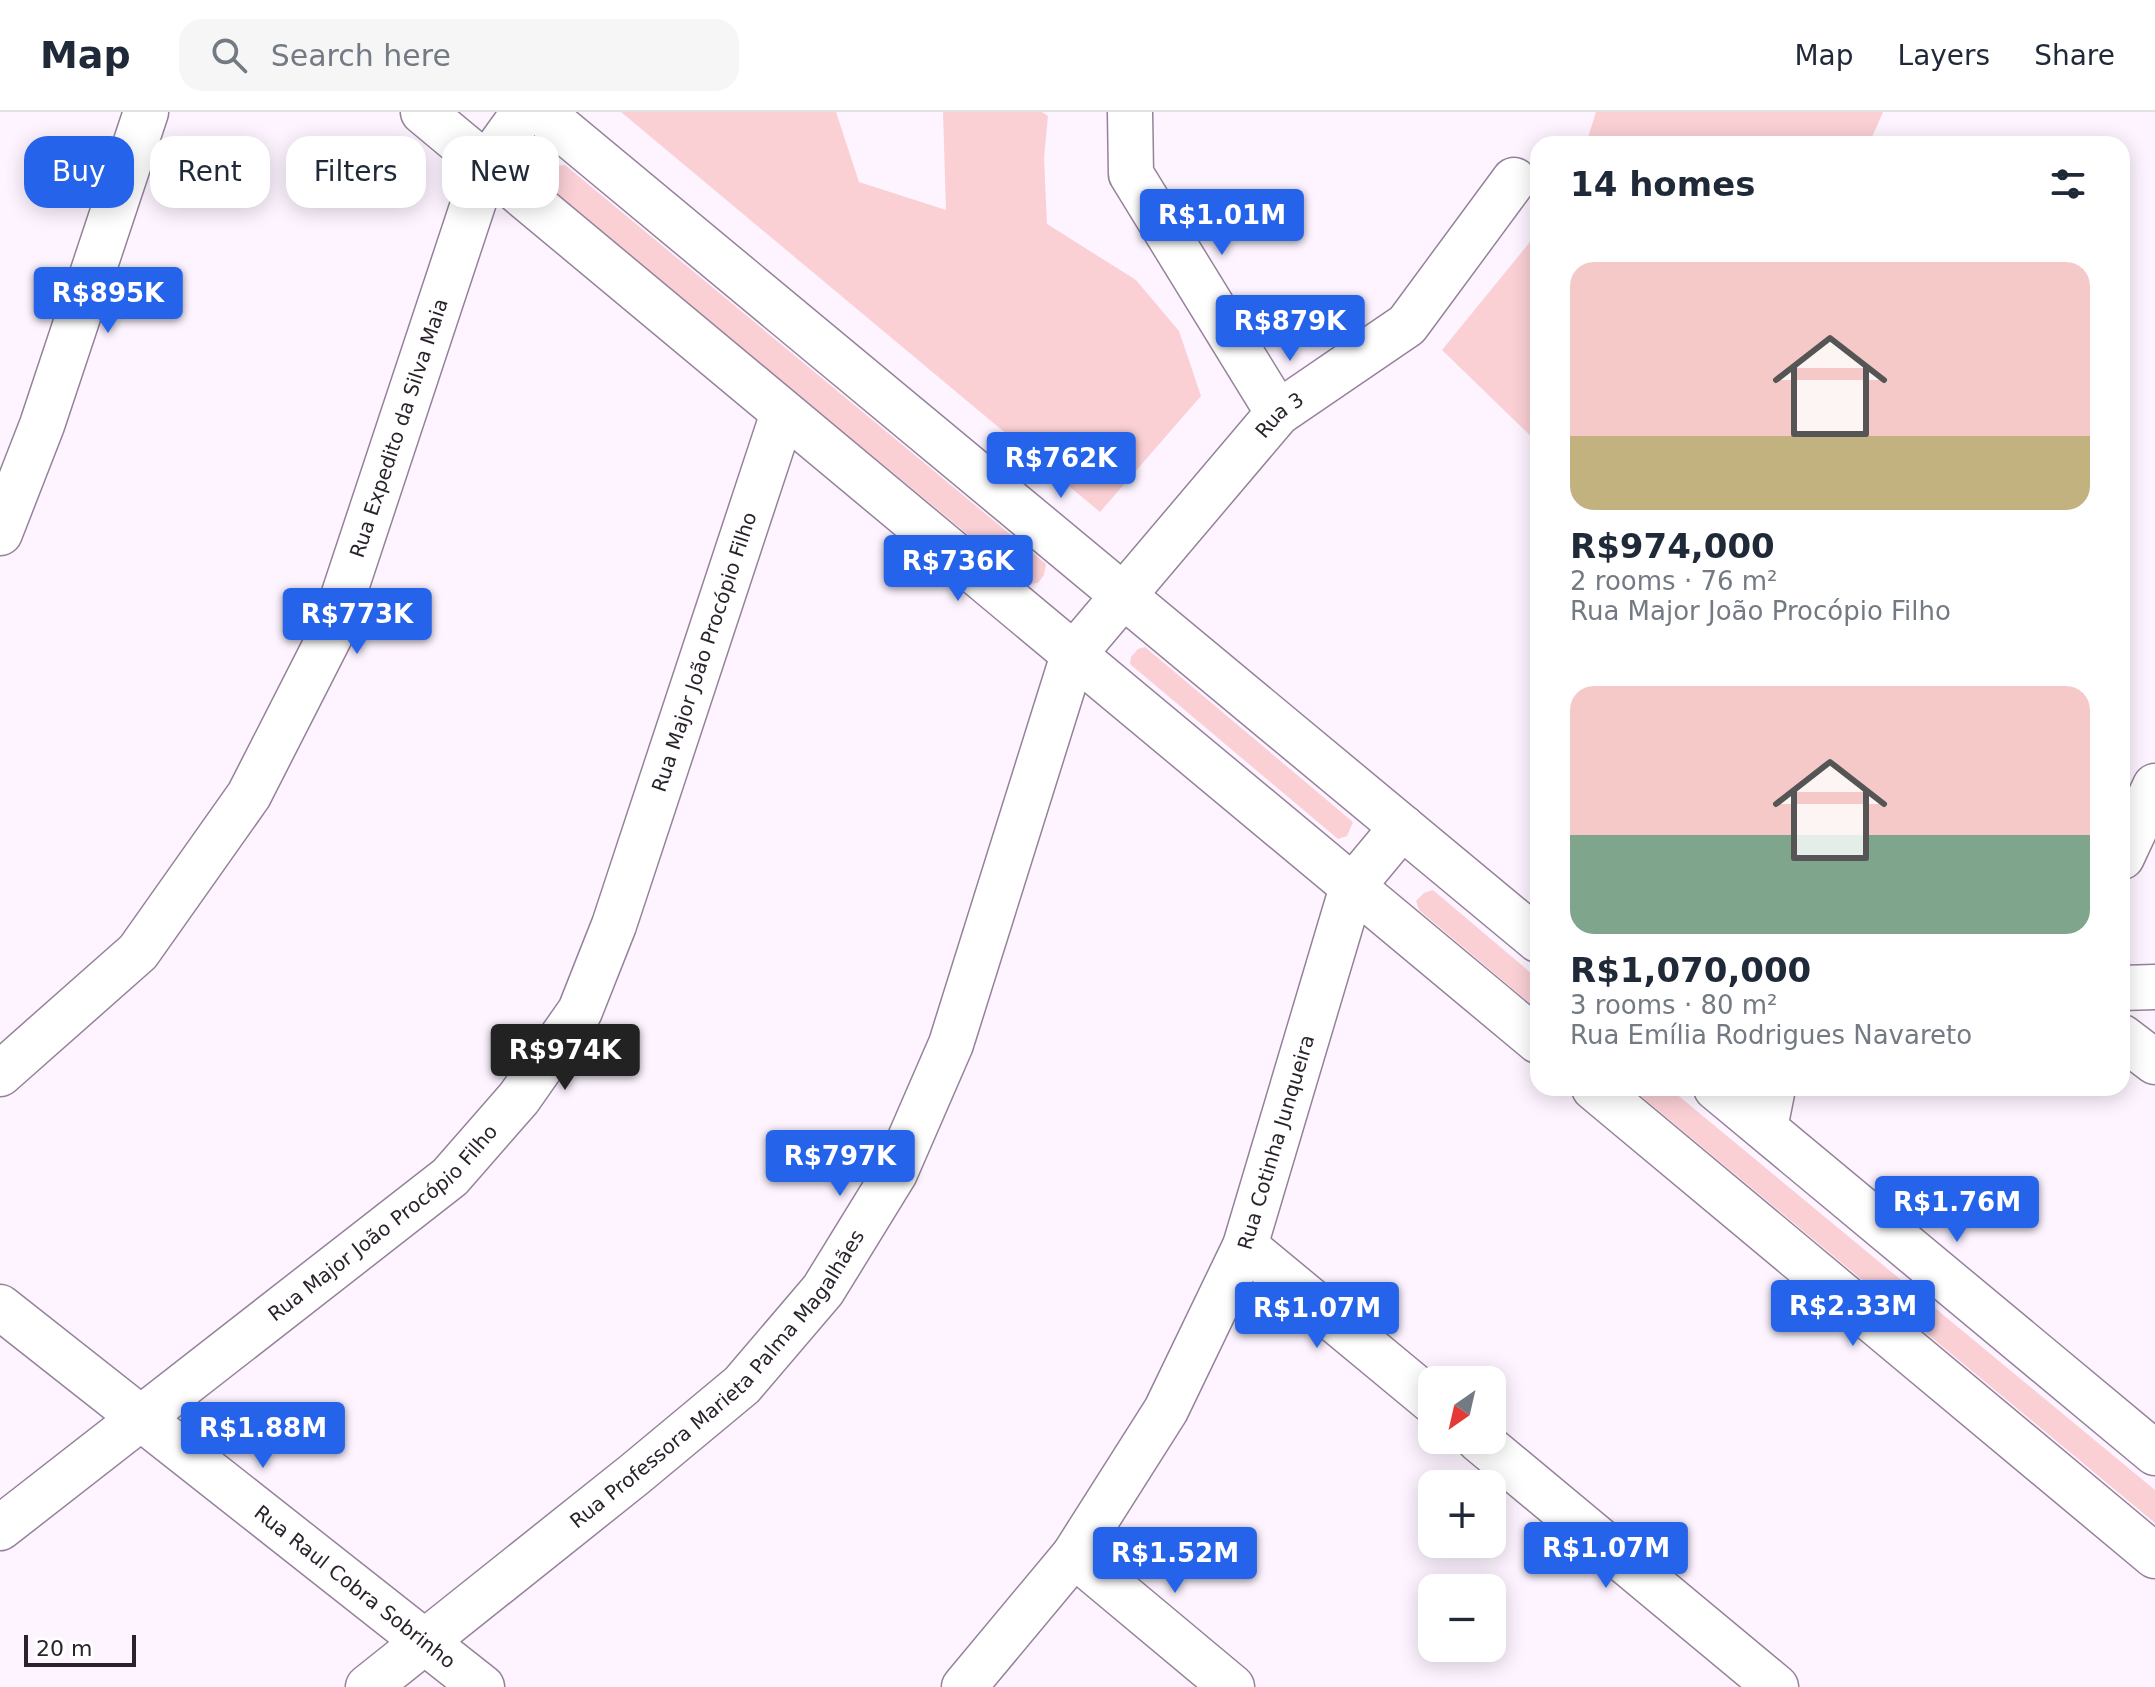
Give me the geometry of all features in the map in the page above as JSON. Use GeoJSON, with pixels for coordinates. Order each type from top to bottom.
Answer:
{"type":"FeatureCollection","features":[{"type":"Feature","properties":{"kind":"street"},"geometry":{"type":"LineString","coordinates":[[0,533],[42,425],[146,112]]}},
{"type":"Feature","properties":{"kind":"street"},"geometry":{"type":"LineString","coordinates":[[423,112],[452,136]]}},
{"type":"Feature","properties":{"kind":"street","name":"Rua Expedito da Silva Maia"},"geometry":{"type":"LineString","coordinates":[[507,136],[524,112]]}},
{"type":"Feature","properties":{"kind":"street"},"geometry":{"type":"LineString","coordinates":[[541,112],[1530,933]]}},
{"type":"Feature","properties":{"kind":"street"},"geometry":{"type":"LineString","coordinates":[[1130,112],[1131,174],[1278,413]]}},
{"type":"Feature","properties":{"kind":"street","name":"Rua 3"},"geometry":{"type":"LineString","coordinates":[[1123,595],[1278,413],[1407,325],[1514,180]]}},
{"type":"Feature","properties":{"kind":"street","name":"Rua Expedito da Silva Maia"},"geometry":{"type":"LineString","coordinates":[[0,1074],[138,952],[249,795],[330,636],[472,208]]}},
{"type":"Feature","properties":{"kind":"street"},"geometry":{"type":"LineString","coordinates":[[537,208],[1530,1034]]}},
{"type":"Feature","properties":{"kind":"street","name":"Rua Major João Procópio Filho"},"geometry":{"type":"LineString","coordinates":[[0,1528],[450,1177],[519,1098],[580,1011],[614,925],[783,413]]}},
{"type":"Feature","properties":{"kind":"street","name":"Rua Professora Marieta Palma Magalhães"},"geometry":{"type":"LineString","coordinates":[[368,1687],[742,1385],[823,1290],[895,1173],[951,1044],[1073,655],[1123,595]]}},
{"type":"Feature","properties":{"kind":"street"},"geometry":{"type":"LineString","coordinates":[[2130,840],[2155,786]]}},
{"type":"Feature","properties":{"kind":"street","name":"Rua Cotinha Junqueira"},"geometry":{"type":"LineString","coordinates":[[964,1687],[1074,1555],[1166,1410],[1245,1246],[1352,887],[1402,827]]}},
{"type":"Feature","properties":{"kind":"street"},"geometry":{"type":"LineString","coordinates":[[2130,988],[2155,987]]}},
{"type":"Feature","properties":{"kind":"street"},"geometry":{"type":"LineString","coordinates":[[2130,1043],[2155,1062]]}},
{"type":"Feature","properties":{"kind":"street"},"geometry":{"type":"LineString","coordinates":[[1604,1096],[2155,1556]]}},
{"type":"Feature","properties":{"kind":"street"},"geometry":{"type":"LineString","coordinates":[[1737,1096],[1769,1108],[2155,1453]]}},
{"type":"Feature","properties":{"kind":"street"},"geometry":{"type":"LineString","coordinates":[[1245,1246],[1418,1389]]}},
{"type":"Feature","properties":{"kind":"street","name":"Rua Raul Cobra Sobrinho"},"geometry":{"type":"LineString","coordinates":[[0,1307],[482,1687]]}},
{"type":"Feature","properties":{"kind":"street"},"geometry":{"type":"LineString","coordinates":[[1496,1454],[1776,1687]]}},
{"type":"Feature","properties":{"kind":"street"},"geometry":{"type":"LineString","coordinates":[[1074,1555],[1232,1687]]}},
{"type":"Feature","properties":{"kind":"shaded area"},"geometry":{"type":"Polygon","coordinates":[[[621,112],[836,112],[859,182],[946,210],[943,112],[1042,112],[1048,116],[1044,158],[1047,224],[1136,280],[1179,331],[1201,396],[1100,512],[621,112]]]}},
{"type":"Feature","properties":{"kind":"shaded area"},"geometry":{"type":"Polygon","coordinates":[[[1596,112],[1883,112],[1872,136],[1588,136],[1596,112]]]}},
{"type":"Feature","properties":{"kind":"shaded area"},"geometry":{"type":"Polygon","coordinates":[[[565,165],[1046,564],[1044,575],[1038,583],[1028,584],[559,197],[559,166],[565,165]]]}},
{"type":"Feature","properties":{"kind":"shaded area"},"geometry":{"type":"Polygon","coordinates":[[[1530,242],[1530,435],[1442,350],[1530,242]]]}},
{"type":"Feature","properties":{"kind":"shaded area"},"geometry":{"type":"Polygon","coordinates":[[[1145,647],[1353,822],[1347,836],[1338,839],[1130,664],[1131,657],[1138,649],[1145,647]]]}},
{"type":"Feature","properties":{"kind":"shaded area"},"geometry":{"type":"Polygon","coordinates":[[[1433,890],[1530,972],[1530,1003],[1419,910],[1416,901],[1433,890]]]}},
{"type":"Feature","properties":{"kind":"shaded area"},"geometry":{"type":"Polygon","coordinates":[[[1679,1096],[2155,1490],[2155,1523],[1642,1097],[1679,1096]]]}}]}
